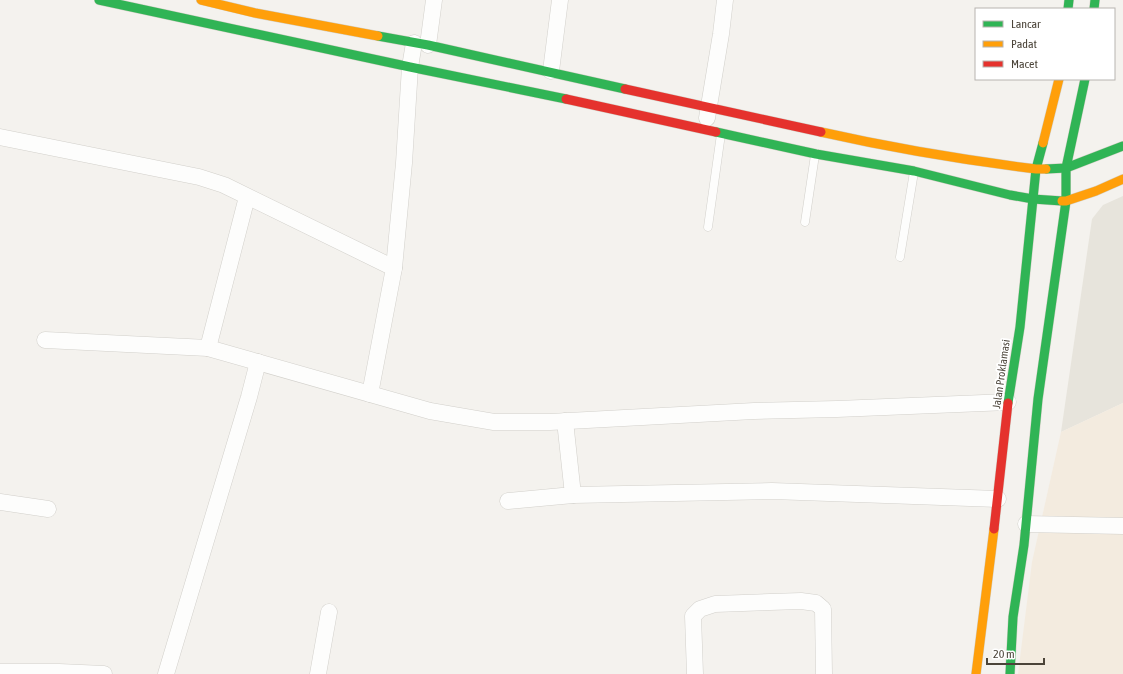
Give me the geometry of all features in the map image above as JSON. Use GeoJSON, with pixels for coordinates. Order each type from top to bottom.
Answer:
{"type":"FeatureCollection","features":[{"type":"Feature","properties":{"kind":"main road"},"geometry":{"type":"LineString","coordinates":[[99,0],[410,67],[602,106],[816,154],[914,171],[1010,195],[1033,199],[1066,200],[1096,191],[1123,179]]}},
{"type":"Feature","properties":{"kind":"main road"},"geometry":{"type":"LineString","coordinates":[[201,0],[255,13],[421,44],[551,71],[709,108],[888,146],[965,160],[1036,169],[1066,168],[1123,146]]}},
{"type":"Feature","properties":{"kind":"main road","name":"Jalan Proklamasi"},"geometry":{"type":"LineString","coordinates":[[976,674],[987,617],[1008,402],[1020,327],[1036,169],[1060,80]]}},
{"type":"Feature","properties":{"kind":"main road"},"geometry":{"type":"LineString","coordinates":[[1010,674],[1009,617],[1024,545],[1038,399],[1066,200],[1066,168],[1085,80]]}},
{"type":"Feature","properties":{"kind":"street"},"geometry":{"type":"LineString","coordinates":[[370,394],[394,268],[404,163],[410,67],[421,44],[434,0]]}},
{"type":"Feature","properties":{"kind":"street"},"geometry":{"type":"LineString","coordinates":[[551,71],[560,0]]}},
{"type":"Feature","properties":{"kind":"street"},"geometry":{"type":"LineString","coordinates":[[704,129],[709,108],[725,0]]}},
{"type":"Feature","properties":{"kind":"street"},"geometry":{"type":"LineString","coordinates":[[0,136],[199,177],[224,184],[394,268]]}},
{"type":"Feature","properties":{"kind":"street"},"geometry":{"type":"LineString","coordinates":[[208,348],[247,196]]}},
{"type":"Feature","properties":{"kind":"street"},"geometry":{"type":"LineString","coordinates":[[45,340],[208,348],[430,411],[494,422],[565,421],[754,410],[836,409],[1008,402]]}},
{"type":"Feature","properties":{"kind":"street"},"geometry":{"type":"LineString","coordinates":[[166,674],[258,362]]}},
{"type":"Feature","properties":{"kind":"street"},"geometry":{"type":"LineString","coordinates":[[565,421],[573,494]]}},
{"type":"Feature","properties":{"kind":"street"},"geometry":{"type":"LineString","coordinates":[[508,501],[573,494],[772,491],[998,499]]}},
{"type":"Feature","properties":{"kind":"street"},"geometry":{"type":"LineString","coordinates":[[0,502],[48,509]]}},
{"type":"Feature","properties":{"kind":"street"},"geometry":{"type":"LineString","coordinates":[[1026,524],[1123,526]]}},
{"type":"Feature","properties":{"kind":"street"},"geometry":{"type":"LineString","coordinates":[[695,674],[693,616],[700,609],[715,604],[801,601],[816,603],[824,609],[824,674]]}},
{"type":"Feature","properties":{"kind":"street"},"geometry":{"type":"LineString","coordinates":[[318,674],[329,612]]}},
{"type":"Feature","properties":{"kind":"street"},"geometry":{"type":"LineString","coordinates":[[0,672],[66,672],[104,674]]}},
{"type":"Feature","properties":{"kind":"lane"},"geometry":{"type":"LineString","coordinates":[[708,227],[721,133]]}},
{"type":"Feature","properties":{"kind":"lane"},"geometry":{"type":"LineString","coordinates":[[805,222],[816,154]]}},
{"type":"Feature","properties":{"kind":"lane"},"geometry":{"type":"LineString","coordinates":[[900,257],[914,171]]}},
{"type":"Feature","properties":{"kind":"shaded area"},"geometry":{"type":"Polygon","coordinates":[[[1123,196],[1123,403],[1061,432],[1092,219],[1103,205],[1123,196]]]}},
{"type":"Feature","properties":{"kind":"shaded area"},"geometry":{"type":"Polygon","coordinates":[[[1123,403],[1123,674],[1018,674],[1032,562],[1061,432],[1123,403]]]}},
{"type":"Feature","properties":{"kind":"traffic: fast"},"geometry":{"type":"LineString","coordinates":[[99,0],[566,99]]}},
{"type":"Feature","properties":{"kind":"traffic: fast"},"geometry":{"type":"LineString","coordinates":[[1068,8],[1069,0]]}},
{"type":"Feature","properties":{"kind":"traffic: fast"},"geometry":{"type":"LineString","coordinates":[[1094,8],[1095,0]]}},
{"type":"Feature","properties":{"kind":"traffic: fast"},"geometry":{"type":"LineString","coordinates":[[378,36],[428,45],[625,89]]}},
{"type":"Feature","properties":{"kind":"traffic: fast"},"geometry":{"type":"LineString","coordinates":[[1010,674],[1013,617],[1024,545],[1038,399],[1066,201],[1066,168],[1085,80]]}},
{"type":"Feature","properties":{"kind":"traffic: fast"},"geometry":{"type":"LineString","coordinates":[[716,132],[816,154],[914,171],[1010,195],[1033,199],[1062,201]]}},
{"type":"Feature","properties":{"kind":"traffic: fast"},"geometry":{"type":"LineString","coordinates":[[1008,403],[1020,327],[1036,169],[1043,143]]}},
{"type":"Feature","properties":{"kind":"traffic: fast"},"geometry":{"type":"LineString","coordinates":[[1046,169],[1066,168],[1123,146]]}},
{"type":"Feature","properties":{"kind":"traffic: slow"},"geometry":{"type":"LineString","coordinates":[[201,0],[255,13],[378,36]]}},
{"type":"Feature","properties":{"kind":"traffic: slow"},"geometry":{"type":"LineString","coordinates":[[1043,143],[1059,80]]}},
{"type":"Feature","properties":{"kind":"traffic: slow"},"geometry":{"type":"LineString","coordinates":[[821,132],[955,158],[1036,169],[1046,169]]}},
{"type":"Feature","properties":{"kind":"traffic: slow"},"geometry":{"type":"LineString","coordinates":[[1062,201],[1096,191],[1123,179]]}},
{"type":"Feature","properties":{"kind":"traffic: slow"},"geometry":{"type":"LineString","coordinates":[[976,674],[994,529]]}},
{"type":"Feature","properties":{"kind":"traffic: jam"},"geometry":{"type":"LineString","coordinates":[[625,89],[821,132]]}},
{"type":"Feature","properties":{"kind":"traffic: jam"},"geometry":{"type":"LineString","coordinates":[[566,99],[716,132]]}},
{"type":"Feature","properties":{"kind":"traffic: jam"},"geometry":{"type":"LineString","coordinates":[[994,529],[1008,403]]}}]}
